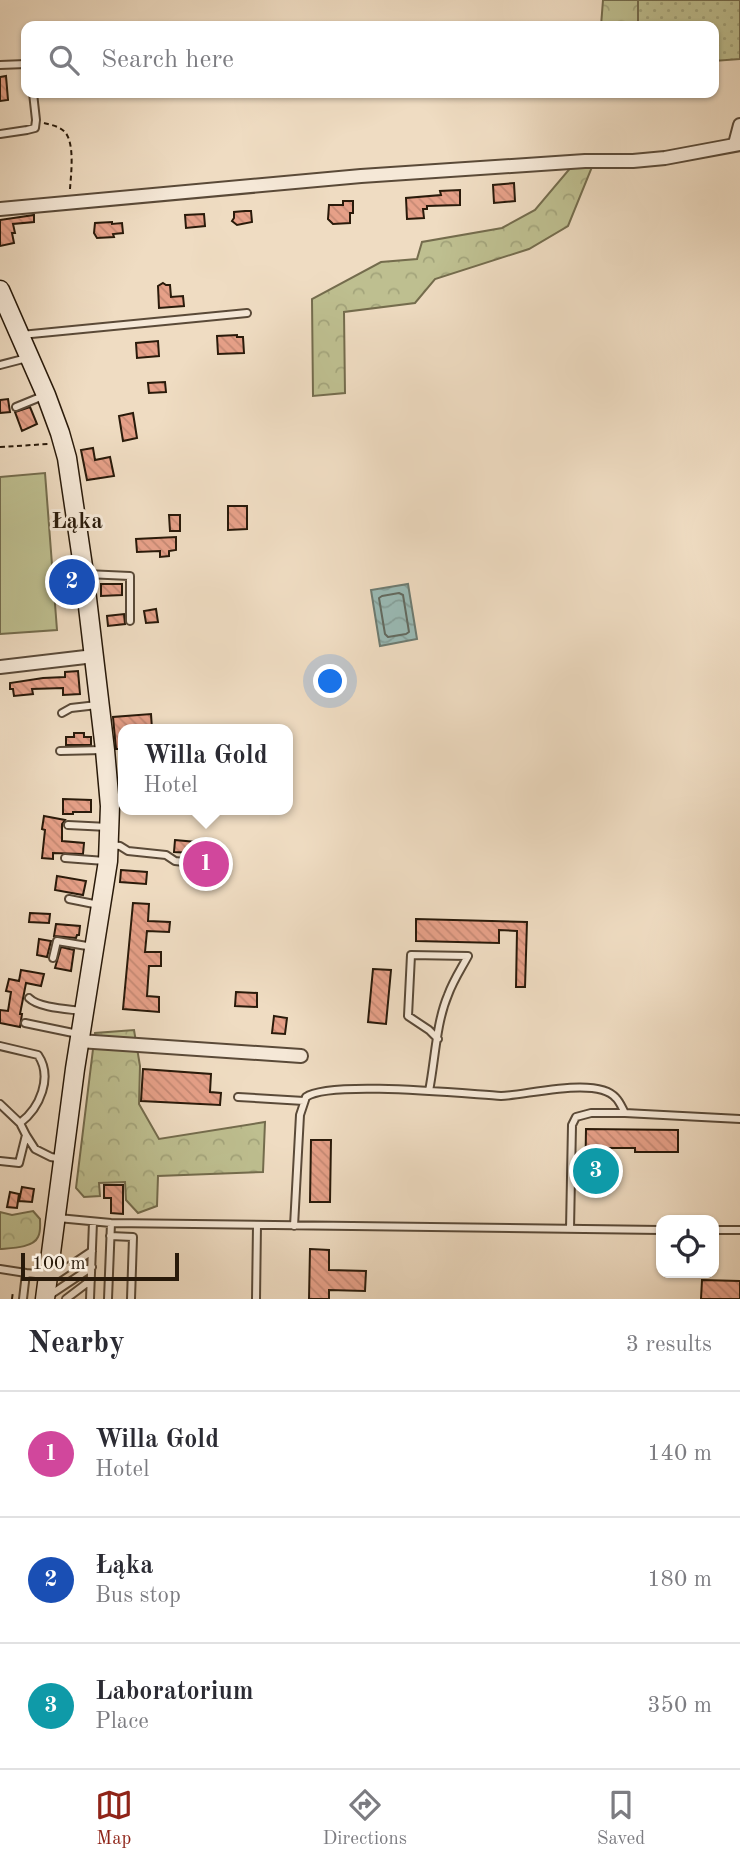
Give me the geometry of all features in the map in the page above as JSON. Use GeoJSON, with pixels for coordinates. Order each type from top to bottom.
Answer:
{"type":"FeatureCollection","features":[{"type":"Feature","properties":{"kind":"main road"},"geometry":{"type":"LineString","coordinates":[[0,290],[46,395],[67,458],[75,501],[105,750],[109,845],[47,1288]]}},
{"type":"Feature","properties":{"kind":"street"},"geometry":{"type":"LineString","coordinates":[[0,209],[361,176],[665,158],[738,144],[740,124]]}},
{"type":"Feature","properties":{"kind":"street"},"geometry":{"type":"LineString","coordinates":[[0,667],[94,656]]}},
{"type":"Feature","properties":{"kind":"street"},"geometry":{"type":"LineString","coordinates":[[80,1038],[301,1056]]}},
{"type":"Feature","properties":{"kind":"lane"},"geometry":{"type":"LineString","coordinates":[[0,65],[21,64]]}},
{"type":"Feature","properties":{"kind":"lane"},"geometry":{"type":"LineString","coordinates":[[0,134],[34,128],[36,120],[34,98]]}},
{"type":"Feature","properties":{"kind":"lane"},"geometry":{"type":"LineString","coordinates":[[19,335],[247,313]]}},
{"type":"Feature","properties":{"kind":"lane"},"geometry":{"type":"LineString","coordinates":[[0,365],[29,358]]}},
{"type":"Feature","properties":{"kind":"lane"},"geometry":{"type":"LineString","coordinates":[[16,407],[46,395]]}},
{"type":"Feature","properties":{"kind":"lane"},"geometry":{"type":"LineString","coordinates":[[83,573],[130,576],[130,621]]}},
{"type":"Feature","properties":{"kind":"lane"},"geometry":{"type":"LineString","coordinates":[[62,713],[71,708],[99,704]]}},
{"type":"Feature","properties":{"kind":"lane"},"geometry":{"type":"LineString","coordinates":[[60,751],[105,750]]}},
{"type":"Feature","properties":{"kind":"lane"},"geometry":{"type":"LineString","coordinates":[[68,825],[109,845],[120,846],[128,852],[166,855],[175,861],[193,863]]}},
{"type":"Feature","properties":{"kind":"lane"},"geometry":{"type":"LineString","coordinates":[[65,858],[109,845]]}},
{"type":"Feature","properties":{"kind":"lane"},"geometry":{"type":"LineString","coordinates":[[69,899],[101,905]]}},
{"type":"Feature","properties":{"kind":"lane"},"geometry":{"type":"LineString","coordinates":[[53,958],[57,941],[94,947]]}},
{"type":"Feature","properties":{"kind":"lane"},"geometry":{"type":"LineString","coordinates":[[429,1091],[447,995],[468,956],[411,956],[408,1016],[438,1039]]}},
{"type":"Feature","properties":{"kind":"lane"},"geometry":{"type":"LineString","coordinates":[[29,998],[41,1005],[84,1011]]}},
{"type":"Feature","properties":{"kind":"lane"},"geometry":{"type":"LineString","coordinates":[[25,1023],[80,1038]]}},
{"type":"Feature","properties":{"kind":"lane"},"geometry":{"type":"LineString","coordinates":[[0,1045],[37,1055],[43,1063],[45,1076],[39,1099],[30,1116],[20,1123]]}},
{"type":"Feature","properties":{"kind":"lane"},"geometry":{"type":"LineString","coordinates":[[294,1226],[300,1115],[304,1101],[311,1094],[360,1089],[518,1095],[593,1087],[615,1096],[625,1113]]}},
{"type":"Feature","properties":{"kind":"lane"},"geometry":{"type":"LineString","coordinates":[[238,1097],[304,1101]]}},
{"type":"Feature","properties":{"kind":"lane"},"geometry":{"type":"LineString","coordinates":[[0,1104],[20,1123],[35,1149],[51,1157],[64,1159]]}},
{"type":"Feature","properties":{"kind":"lane"},"geometry":{"type":"LineString","coordinates":[[570,1229],[572,1125],[576,1117],[591,1113],[625,1113],[740,1119]]}},
{"type":"Feature","properties":{"kind":"lane"},"geometry":{"type":"LineString","coordinates":[[0,1161],[19,1163],[26,1135]]}},
{"type":"Feature","properties":{"kind":"lane"},"geometry":{"type":"LineString","coordinates":[[56,1218],[111,1223],[257,1226],[656,1230]]}},
{"type":"Feature","properties":{"kind":"lane"},"geometry":{"type":"LineString","coordinates":[[90,1299],[93,1222]]}},
{"type":"Feature","properties":{"kind":"lane"},"geometry":{"type":"LineString","coordinates":[[107,1299],[111,1223]]}},
{"type":"Feature","properties":{"kind":"lane"},"geometry":{"type":"LineString","coordinates":[[256,1299],[257,1226]]}},
{"type":"Feature","properties":{"kind":"lane"},"geometry":{"type":"LineString","coordinates":[[719,1230],[740,1230]]}},
{"type":"Feature","properties":{"kind":"lane"},"geometry":{"type":"LineString","coordinates":[[110,1236],[133,1237],[131,1299]]}},
{"type":"Feature","properties":{"kind":"lane"},"geometry":{"type":"LineString","coordinates":[[47,1288],[92,1251]]}},
{"type":"Feature","properties":{"kind":"lane"},"geometry":{"type":"LineString","coordinates":[[47,1288],[92,1267]]}},
{"type":"Feature","properties":{"kind":"lane"},"geometry":{"type":"LineString","coordinates":[[0,1269],[26,1273],[47,1288]]}},
{"type":"Feature","properties":{"kind":"lane"},"geometry":{"type":"LineString","coordinates":[[23,1299],[26,1273]]}},
{"type":"Feature","properties":{"kind":"lane"},"geometry":{"type":"LineString","coordinates":[[66,1299],[91,1280]]}},
{"type":"Feature","properties":{"kind":"path"},"geometry":{"type":"LineString","coordinates":[[36,120],[59,127],[66,134],[72,161],[69,203]]}},
{"type":"Feature","properties":{"kind":"path"},"geometry":{"type":"LineString","coordinates":[[0,447],[52,444]]}},
{"type":"Feature","properties":{"kind":"path"},"geometry":{"type":"LineString","coordinates":[[12,1299],[13,1291]]}},
{"type":"Feature","properties":{"kind":"green space"},"geometry":{"type":"Polygon","coordinates":[[[603,0],[638,0],[638,21],[601,21],[603,0]]]}},
{"type":"Feature","properties":{"kind":"green space"},"geometry":{"type":"Polygon","coordinates":[[[638,0],[740,0],[740,59],[719,61],[719,21],[638,21],[638,0]]]}},
{"type":"Feature","properties":{"kind":"green space"},"geometry":{"type":"Polygon","coordinates":[[[572,166],[592,167],[568,226],[529,249],[435,279],[415,303],[344,312],[345,393],[313,396],[312,299],[381,262],[417,259],[422,242],[502,228],[535,210],[572,166]]]}},
{"type":"Feature","properties":{"kind":"green space"},"geometry":{"type":"Polygon","coordinates":[[[45,473],[57,630],[0,634],[0,477],[45,473]]]}},
{"type":"Feature","properties":{"kind":"green space"},"geometry":{"type":"Polygon","coordinates":[[[134,1030],[140,1066],[139,1104],[159,1139],[265,1122],[263,1172],[158,1176],[157,1206],[138,1213],[126,1200],[125,1182],[99,1183],[100,1196],[84,1197],[76,1188],[95,1033],[134,1030]]]}},
{"type":"Feature","properties":{"kind":"green space"},"geometry":{"type":"Polygon","coordinates":[[[33,1211],[40,1219],[40,1233],[35,1241],[21,1247],[0,1249],[0,1212],[12,1215],[33,1211]]]}},
{"type":"Feature","properties":{"kind":"water"},"geometry":{"type":"Polygon","coordinates":[[[408,584],[417,639],[380,646],[371,590],[408,584]]]}},
{"type":"Feature","properties":{"kind":"building"},"geometry":{"type":"Polygon","coordinates":[[[6,76],[8,100],[0,101],[0,77],[6,76]]]}},
{"type":"Feature","properties":{"kind":"building"},"geometry":{"type":"Polygon","coordinates":[[[514,183],[515,201],[494,203],[493,185],[514,183]]]}},
{"type":"Feature","properties":{"kind":"building"},"geometry":{"type":"Polygon","coordinates":[[[460,190],[460,205],[427,206],[427,209],[423,209],[424,218],[407,219],[406,198],[441,195],[440,191],[460,190]]]}},
{"type":"Feature","properties":{"kind":"building"},"geometry":{"type":"Polygon","coordinates":[[[343,201],[353,201],[350,223],[333,224],[328,219],[329,205],[343,205],[343,201]]]}},
{"type":"Feature","properties":{"kind":"building"},"geometry":{"type":"Polygon","coordinates":[[[251,211],[252,222],[237,225],[232,221],[234,212],[251,211]]]}},
{"type":"Feature","properties":{"kind":"building"},"geometry":{"type":"Polygon","coordinates":[[[204,214],[205,226],[186,228],[185,215],[204,214]]]}},
{"type":"Feature","properties":{"kind":"building"},"geometry":{"type":"Polygon","coordinates":[[[34,215],[34,222],[13,224],[14,243],[0,246],[0,220],[34,215]]]}},
{"type":"Feature","properties":{"kind":"building"},"geometry":{"type":"Polygon","coordinates":[[[95,223],[122,223],[123,233],[113,234],[114,237],[97,238],[94,233],[95,223]]]}},
{"type":"Feature","properties":{"kind":"building"},"geometry":{"type":"Polygon","coordinates":[[[163,283],[170,285],[171,297],[183,296],[184,306],[159,308],[158,286],[163,283]]]}},
{"type":"Feature","properties":{"kind":"building"},"geometry":{"type":"Polygon","coordinates":[[[217,336],[243,337],[244,353],[218,354],[217,336]]]}},
{"type":"Feature","properties":{"kind":"building"},"geometry":{"type":"Polygon","coordinates":[[[158,341],[159,356],[137,358],[136,343],[158,341]]]}},
{"type":"Feature","properties":{"kind":"building"},"geometry":{"type":"Polygon","coordinates":[[[165,382],[166,392],[149,393],[148,383],[165,382]]]}},
{"type":"Feature","properties":{"kind":"building"},"geometry":{"type":"Polygon","coordinates":[[[8,399],[10,412],[0,413],[0,400],[8,399]]]}},
{"type":"Feature","properties":{"kind":"building"},"geometry":{"type":"Polygon","coordinates":[[[30,407],[37,424],[22,431],[15,412],[30,407]]]}},
{"type":"Feature","properties":{"kind":"building"},"geometry":{"type":"Polygon","coordinates":[[[133,413],[137,438],[123,441],[119,416],[133,413]]]}},
{"type":"Feature","properties":{"kind":"building"},"geometry":{"type":"Polygon","coordinates":[[[93,448],[95,460],[110,457],[114,476],[87,480],[81,450],[93,448]]]}},
{"type":"Feature","properties":{"kind":"building"},"geometry":{"type":"Polygon","coordinates":[[[228,506],[247,506],[247,529],[228,530],[228,506]]]}},
{"type":"Feature","properties":{"kind":"building"},"geometry":{"type":"Polygon","coordinates":[[[169,515],[180,515],[180,531],[170,531],[169,515]]]}},
{"type":"Feature","properties":{"kind":"building"},"geometry":{"type":"Polygon","coordinates":[[[176,537],[176,550],[169,551],[169,556],[160,557],[160,551],[137,552],[136,539],[176,537]]]}},
{"type":"Feature","properties":{"kind":"building"},"geometry":{"type":"Polygon","coordinates":[[[101,584],[122,584],[122,595],[101,596],[101,584]]]}},
{"type":"Feature","properties":{"kind":"building"},"geometry":{"type":"Polygon","coordinates":[[[156,609],[158,622],[146,623],[144,611],[156,609]]]}},
{"type":"Feature","properties":{"kind":"building"},"geometry":{"type":"Polygon","coordinates":[[[124,614],[125,624],[108,626],[107,616],[124,614]]]}},
{"type":"Feature","properties":{"kind":"building"},"geometry":{"type":"Polygon","coordinates":[[[78,671],[80,694],[63,695],[63,688],[32,689],[33,694],[14,696],[13,689],[10,689],[10,683],[65,677],[65,672],[78,671]]]}},
{"type":"Feature","properties":{"kind":"building"},"geometry":{"type":"Polygon","coordinates":[[[151,714],[152,724],[118,724],[116,749],[113,717],[151,714]]]}},
{"type":"Feature","properties":{"kind":"building"},"geometry":{"type":"Polygon","coordinates":[[[74,733],[84,733],[84,737],[91,737],[91,745],[66,745],[66,737],[74,737],[74,733]]]}},
{"type":"Feature","properties":{"kind":"building"},"geometry":{"type":"Polygon","coordinates":[[[63,799],[91,800],[91,812],[63,814],[63,799]]]}},
{"type":"Feature","properties":{"kind":"building"},"geometry":{"type":"Polygon","coordinates":[[[44,816],[65,820],[62,824],[62,841],[84,843],[83,854],[53,853],[53,859],[42,858],[44,816]]]}},
{"type":"Feature","properties":{"kind":"building"},"geometry":{"type":"Polygon","coordinates":[[[175,840],[196,842],[195,852],[216,854],[215,872],[208,875],[199,873],[198,861],[192,853],[174,852],[175,840]]]}},
{"type":"Feature","properties":{"kind":"building"},"geometry":{"type":"Polygon","coordinates":[[[121,870],[147,872],[146,884],[120,882],[121,870]]]}},
{"type":"Feature","properties":{"kind":"building"},"geometry":{"type":"Polygon","coordinates":[[[57,876],[86,881],[83,895],[55,890],[57,876]]]}},
{"type":"Feature","properties":{"kind":"building"},"geometry":{"type":"Polygon","coordinates":[[[133,903],[149,904],[148,921],[170,922],[169,932],[147,931],[145,952],[161,952],[161,966],[149,966],[147,996],[159,997],[159,1012],[123,1009],[133,903]]]}},
{"type":"Feature","properties":{"kind":"building"},"geometry":{"type":"Polygon","coordinates":[[[30,913],[50,914],[49,923],[29,922],[30,913]]]}},
{"type":"Feature","properties":{"kind":"building"},"geometry":{"type":"Polygon","coordinates":[[[416,919],[527,922],[525,987],[516,987],[517,931],[499,930],[499,943],[416,941],[416,919]]]}},
{"type":"Feature","properties":{"kind":"building"},"geometry":{"type":"Polygon","coordinates":[[[56,924],[80,926],[79,935],[76,938],[54,936],[56,924]]]}},
{"type":"Feature","properties":{"kind":"building"},"geometry":{"type":"Polygon","coordinates":[[[39,939],[51,941],[47,957],[37,955],[39,939]]]}},
{"type":"Feature","properties":{"kind":"building"},"geometry":{"type":"Polygon","coordinates":[[[61,947],[74,950],[71,971],[55,968],[61,947]]]}},
{"type":"Feature","properties":{"kind":"building"},"geometry":{"type":"Polygon","coordinates":[[[373,969],[391,970],[386,1024],[368,1022],[373,969]]]}},
{"type":"Feature","properties":{"kind":"building"},"geometry":{"type":"Polygon","coordinates":[[[21,970],[44,974],[41,986],[26,983],[20,1027],[0,1023],[0,1010],[8,1011],[11,992],[6,991],[9,979],[19,981],[21,970]]]}},
{"type":"Feature","properties":{"kind":"building"},"geometry":{"type":"Polygon","coordinates":[[[236,992],[257,993],[257,1007],[235,1006],[236,992]]]}},
{"type":"Feature","properties":{"kind":"building"},"geometry":{"type":"Polygon","coordinates":[[[274,1016],[287,1018],[285,1034],[272,1033],[274,1016]]]}},
{"type":"Feature","properties":{"kind":"building"},"geometry":{"type":"Polygon","coordinates":[[[143,1069],[211,1074],[210,1092],[221,1093],[220,1105],[141,1101],[143,1069]]]}},
{"type":"Feature","properties":{"kind":"building"},"geometry":{"type":"Polygon","coordinates":[[[586,1129],[678,1130],[678,1152],[635,1152],[635,1148],[607,1148],[606,1190],[585,1190],[586,1129]]]}},
{"type":"Feature","properties":{"kind":"building"},"geometry":{"type":"Polygon","coordinates":[[[311,1140],[331,1140],[330,1202],[310,1202],[311,1140]]]}},
{"type":"Feature","properties":{"kind":"building"},"geometry":{"type":"Polygon","coordinates":[[[104,1185],[123,1185],[123,1214],[111,1213],[111,1198],[104,1198],[104,1185]]]}},
{"type":"Feature","properties":{"kind":"building"},"geometry":{"type":"Polygon","coordinates":[[[22,1187],[34,1189],[32,1202],[19,1201],[22,1187]]]}},
{"type":"Feature","properties":{"kind":"building"},"geometry":{"type":"Polygon","coordinates":[[[10,1192],[19,1194],[17,1208],[7,1207],[10,1192]]]}},
{"type":"Feature","properties":{"kind":"building"},"geometry":{"type":"Polygon","coordinates":[[[310,1249],[329,1250],[329,1270],[366,1271],[365,1291],[329,1290],[329,1299],[309,1299],[310,1249]]]}},
{"type":"Feature","properties":{"kind":"building"},"geometry":{"type":"Polygon","coordinates":[[[702,1280],[740,1281],[740,1299],[701,1299],[702,1280]]]}},
{"type":"Feature","properties":{"kind":"place","name":"Łąka"},"geometry":{"type":"Point","coordinates":[72,582]}},
{"type":"Feature","properties":{"kind":"place","name":"Willa Gold"},"geometry":{"type":"Point","coordinates":[206,864]}},
{"type":"Feature","properties":{"kind":"place","name":"Laboratorium"},"geometry":{"type":"Point","coordinates":[596,1171]}},
{"type":"Feature","properties":{"kind":"district","name":"Łąka"},"geometry":{"type":"Point","coordinates":[77,520]}}]}
